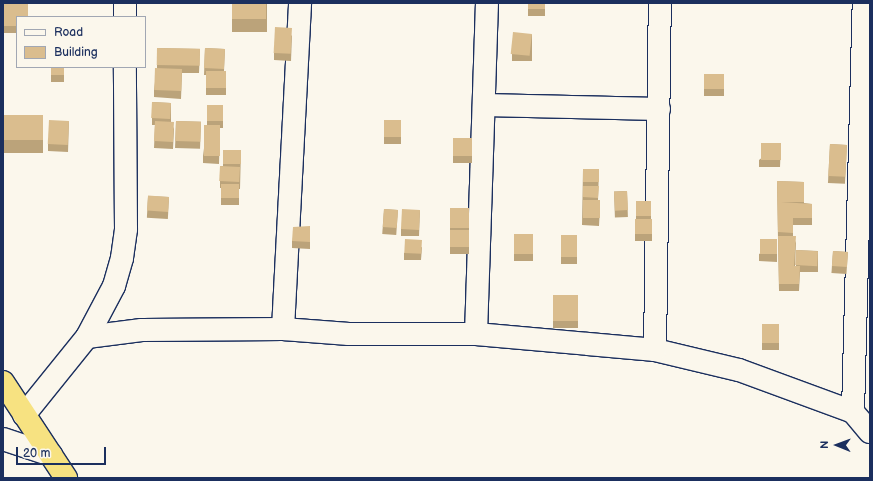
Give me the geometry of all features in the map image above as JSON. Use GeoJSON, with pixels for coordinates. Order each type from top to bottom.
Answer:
{"type":"FeatureCollection","features":[{"type":"Feature","properties":{"kind":"highway"},"geometry":{"type":"LineString","coordinates":[[3,382],[66,478]]}},
{"type":"Feature","properties":{"kind":"street"},"geometry":{"type":"LineString","coordinates":[[125,3],[125,16]]}},
{"type":"Feature","properties":{"kind":"street"},"geometry":{"type":"LineString","coordinates":[[283,329],[300,3]]}},
{"type":"Feature","properties":{"kind":"street"},"geometry":{"type":"LineString","coordinates":[[476,334],[487,3]]}},
{"type":"Feature","properties":{"kind":"street"},"geometry":{"type":"LineString","coordinates":[[655,350],[660,3]]}},
{"type":"Feature","properties":{"kind":"street"},"geometry":{"type":"LineString","coordinates":[[852,412],[864,3]]}},
{"type":"Feature","properties":{"kind":"street"},"geometry":{"type":"LineString","coordinates":[[24,415],[87,337],[114,286],[122,258],[126,229],[125,68]]}},
{"type":"Feature","properties":{"kind":"street"},"geometry":{"type":"LineString","coordinates":[[484,105],[658,109]]}},
{"type":"Feature","properties":{"kind":"street"},"geometry":{"type":"LineString","coordinates":[[87,337],[142,330],[283,329],[349,334],[476,334],[655,350],[739,370],[852,412],[870,432]]}},
{"type":"Feature","properties":{"kind":"street"},"geometry":{"type":"LineString","coordinates":[[3,439],[51,455]]}},
{"type":"Feature","properties":{"kind":"building"},"geometry":{"type":"Polygon","coordinates":[[[3,3],[28,3],[28,16],[16,16],[16,26],[3,26],[3,3]]]}},
{"type":"Feature","properties":{"kind":"building"},"geometry":{"type":"Polygon","coordinates":[[[232,3],[266,3],[266,19],[232,19],[232,3]]]}},
{"type":"Feature","properties":{"kind":"building"},"geometry":{"type":"Polygon","coordinates":[[[528,3],[545,3],[545,9],[528,9],[528,3]]]}},
{"type":"Feature","properties":{"kind":"building"},"geometry":{"type":"Polygon","coordinates":[[[275,27],[292,28],[291,54],[274,53],[275,27]]]}},
{"type":"Feature","properties":{"kind":"building"},"geometry":{"type":"Polygon","coordinates":[[[513,32],[532,34],[530,56],[511,54],[513,32]]]}},
{"type":"Feature","properties":{"kind":"building"},"geometry":{"type":"Polygon","coordinates":[[[157,48],[200,49],[200,66],[157,65],[157,48]]]}},
{"type":"Feature","properties":{"kind":"building"},"geometry":{"type":"Polygon","coordinates":[[[205,48],[225,49],[224,69],[204,68],[205,48]]]}},
{"type":"Feature","properties":{"kind":"building"},"geometry":{"type":"Polygon","coordinates":[[[51,68],[64,68],[64,75],[51,75],[51,68]]]}},
{"type":"Feature","properties":{"kind":"building"},"geometry":{"type":"Polygon","coordinates":[[[155,68],[182,69],[181,91],[154,90],[155,68]]]}},
{"type":"Feature","properties":{"kind":"building"},"geometry":{"type":"Polygon","coordinates":[[[206,71],[226,71],[226,88],[206,88],[206,71]]]}},
{"type":"Feature","properties":{"kind":"building"},"geometry":{"type":"Polygon","coordinates":[[[704,74],[724,74],[724,89],[704,89],[704,74]]]}},
{"type":"Feature","properties":{"kind":"building"},"geometry":{"type":"Polygon","coordinates":[[[152,102],[171,103],[170,119],[151,118],[152,102]]]}},
{"type":"Feature","properties":{"kind":"building"},"geometry":{"type":"Polygon","coordinates":[[[207,105],[223,105],[223,121],[207,121],[207,105]]]}},
{"type":"Feature","properties":{"kind":"building"},"geometry":{"type":"Polygon","coordinates":[[[3,115],[43,115],[43,140],[3,140],[3,115]]]}},
{"type":"Feature","properties":{"kind":"building"},"geometry":{"type":"Polygon","coordinates":[[[49,120],[69,121],[68,145],[48,144],[49,120]]]}},
{"type":"Feature","properties":{"kind":"building"},"geometry":{"type":"Polygon","coordinates":[[[384,120],[401,120],[401,137],[384,137],[384,120]]]}},
{"type":"Feature","properties":{"kind":"building"},"geometry":{"type":"Polygon","coordinates":[[[155,121],[174,122],[173,142],[154,141],[155,121]]]}},
{"type":"Feature","properties":{"kind":"building"},"geometry":{"type":"Polygon","coordinates":[[[176,121],[201,122],[200,142],[175,141],[176,121]]]}},
{"type":"Feature","properties":{"kind":"building"},"geometry":{"type":"Polygon","coordinates":[[[204,125],[220,125],[220,156],[204,156],[204,125]]]}},
{"type":"Feature","properties":{"kind":"building"},"geometry":{"type":"Polygon","coordinates":[[[453,138],[472,138],[472,156],[453,156],[453,138]]]}},
{"type":"Feature","properties":{"kind":"building"},"geometry":{"type":"Polygon","coordinates":[[[761,143],[781,143],[781,160],[761,160],[761,143]]]}},
{"type":"Feature","properties":{"kind":"building"},"geometry":{"type":"Polygon","coordinates":[[[830,144],[847,145],[845,177],[828,176],[830,144]]]}},
{"type":"Feature","properties":{"kind":"building"},"geometry":{"type":"Polygon","coordinates":[[[223,150],[241,150],[241,164],[223,164],[223,150]]]}},
{"type":"Feature","properties":{"kind":"building"},"geometry":{"type":"Polygon","coordinates":[[[220,166],[240,167],[239,182],[219,181],[220,166]]]}},
{"type":"Feature","properties":{"kind":"building"},"geometry":{"type":"Polygon","coordinates":[[[583,169],[599,169],[599,182],[583,182],[583,169]]]}},
{"type":"Feature","properties":{"kind":"building"},"geometry":{"type":"Polygon","coordinates":[[[777,181],[804,182],[804,202],[781,202],[812,204],[812,218],[793,218],[793,233],[778,232],[777,181]]]}},
{"type":"Feature","properties":{"kind":"building"},"geometry":{"type":"Polygon","coordinates":[[[221,184],[239,184],[239,198],[221,198],[221,184]]]}},
{"type":"Feature","properties":{"kind":"building"},"geometry":{"type":"Polygon","coordinates":[[[583,186],[599,186],[598,198],[583,197],[583,186]]]}},
{"type":"Feature","properties":{"kind":"building"},"geometry":{"type":"Polygon","coordinates":[[[627,191],[628,210],[615,211],[614,192],[627,191]]]}},
{"type":"Feature","properties":{"kind":"building"},"geometry":{"type":"Polygon","coordinates":[[[148,196],[169,197],[168,212],[147,210],[148,196]]]}},
{"type":"Feature","properties":{"kind":"building"},"geometry":{"type":"Polygon","coordinates":[[[583,200],[600,200],[600,218],[583,218],[583,200]]]}},
{"type":"Feature","properties":{"kind":"building"},"geometry":{"type":"Polygon","coordinates":[[[636,201],[651,201],[651,216],[636,216],[636,201]]]}},
{"type":"Feature","properties":{"kind":"building"},"geometry":{"type":"Polygon","coordinates":[[[450,208],[469,208],[469,228],[450,228],[450,208]]]}},
{"type":"Feature","properties":{"kind":"building"},"geometry":{"type":"Polygon","coordinates":[[[384,209],[398,210],[397,228],[383,227],[384,209]]]}},
{"type":"Feature","properties":{"kind":"building"},"geometry":{"type":"Polygon","coordinates":[[[402,209],[420,210],[419,230],[401,229],[402,209]]]}},
{"type":"Feature","properties":{"kind":"building"},"geometry":{"type":"Polygon","coordinates":[[[635,219],[652,219],[652,234],[635,234],[635,219]]]}},
{"type":"Feature","properties":{"kind":"building"},"geometry":{"type":"Polygon","coordinates":[[[310,226],[310,242],[292,241],[293,227],[310,226]]]}},
{"type":"Feature","properties":{"kind":"building"},"geometry":{"type":"Polygon","coordinates":[[[450,230],[469,230],[469,247],[450,247],[450,230]]]}},
{"type":"Feature","properties":{"kind":"building"},"geometry":{"type":"Polygon","coordinates":[[[514,234],[533,234],[533,254],[514,254],[514,234]]]}},
{"type":"Feature","properties":{"kind":"building"},"geometry":{"type":"Polygon","coordinates":[[[561,235],[577,235],[577,257],[561,257],[561,235]]]}},
{"type":"Feature","properties":{"kind":"building"},"geometry":{"type":"Polygon","coordinates":[[[778,236],[796,236],[794,266],[800,266],[799,284],[779,284],[778,236]]]}},
{"type":"Feature","properties":{"kind":"building"},"geometry":{"type":"Polygon","coordinates":[[[405,239],[422,240],[421,254],[404,253],[405,239]]]}},
{"type":"Feature","properties":{"kind":"building"},"geometry":{"type":"Polygon","coordinates":[[[760,239],[777,239],[777,254],[760,254],[760,239]]]}},
{"type":"Feature","properties":{"kind":"building"},"geometry":{"type":"Polygon","coordinates":[[[796,250],[818,251],[817,266],[795,265],[796,250]]]}},
{"type":"Feature","properties":{"kind":"building"},"geometry":{"type":"Polygon","coordinates":[[[833,251],[848,252],[847,267],[832,266],[833,251]]]}},
{"type":"Feature","properties":{"kind":"building"},"geometry":{"type":"Polygon","coordinates":[[[553,295],[578,295],[578,321],[553,321],[553,295]]]}},
{"type":"Feature","properties":{"kind":"building"},"geometry":{"type":"Polygon","coordinates":[[[762,324],[779,324],[779,343],[762,343],[762,324]]]}}]}
